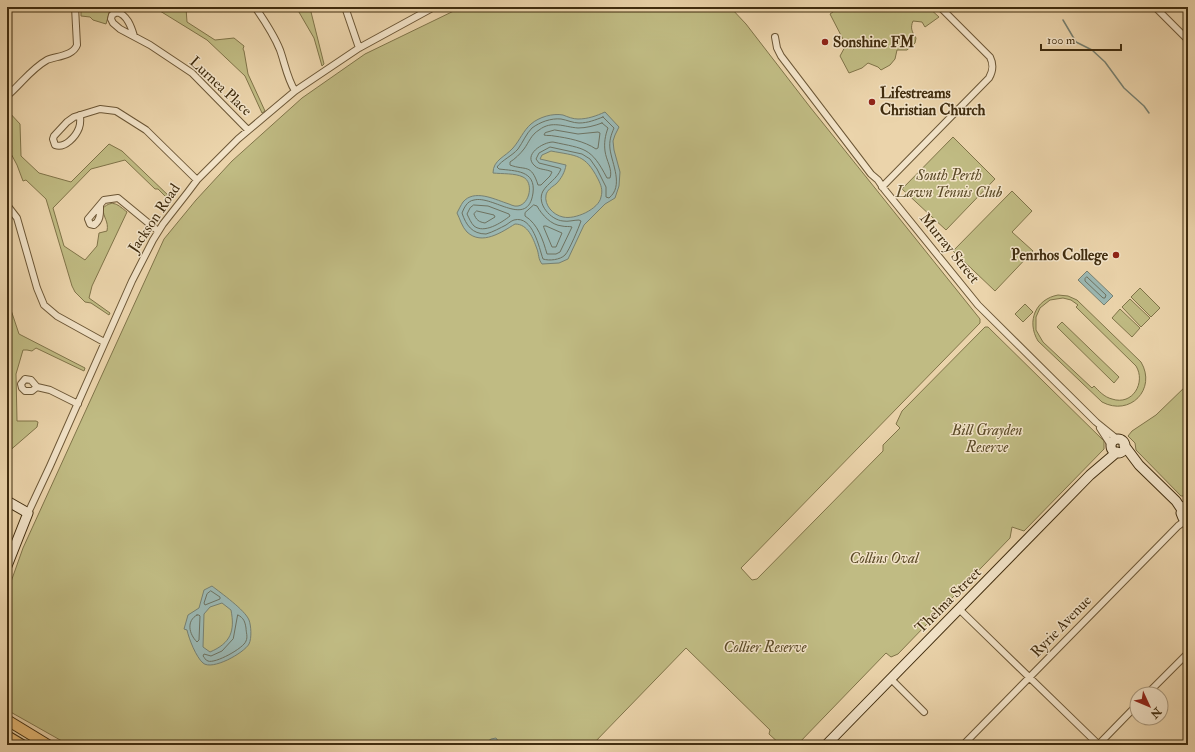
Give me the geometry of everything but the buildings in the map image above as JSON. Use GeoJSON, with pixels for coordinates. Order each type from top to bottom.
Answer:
{"type":"FeatureCollection","features":[{"type":"Feature","properties":{"kind":"main road","name":"Murray Street"},"geometry":{"type":"LineString","coordinates":[[1117,447],[1139,465],[1176,501],[1185,513]]}},
{"type":"Feature","properties":{"kind":"main road","name":"Thelma Street"},"geometry":{"type":"LineString","coordinates":[[826,745],[1117,447]]}},
{"type":"Feature","properties":{"kind":"main road"},"geometry":{"type":"LineString","coordinates":[[7,502],[28,513]]}},
{"type":"Feature","properties":{"kind":"main road","name":"Jackson Road"},"geometry":{"type":"LineString","coordinates":[[7,566],[28,513]]}},
{"type":"Feature","properties":{"kind":"main road"},"geometry":{"type":"LineString","coordinates":[[7,720],[48,745]]}},
{"type":"Feature","properties":{"kind":"main road"},"geometry":{"type":"LineString","coordinates":[[7,736],[22,745]]}},
{"type":"Feature","properties":{"kind":"street"},"geometry":{"type":"LineString","coordinates":[[7,96],[40,64],[72,52],[75,49],[77,46],[75,7]]}},
{"type":"Feature","properties":{"kind":"street"},"geometry":{"type":"LineString","coordinates":[[255,7],[280,49],[288,77],[295,91]]}},
{"type":"Feature","properties":{"kind":"street"},"geometry":{"type":"LineString","coordinates":[[345,7],[359,48]]}},
{"type":"Feature","properties":{"kind":"street","name":"Jackson Road"},"geometry":{"type":"LineString","coordinates":[[28,513],[132,281],[158,232],[197,180],[248,130],[295,91],[359,48],[434,7]]}},
{"type":"Feature","properties":{"kind":"street"},"geometry":{"type":"LineString","coordinates":[[882,187],[992,73],[993,64],[990,57],[940,7]]}},
{"type":"Feature","properties":{"kind":"street"},"geometry":{"type":"LineString","coordinates":[[1155,7],[1188,40]]}},
{"type":"Feature","properties":{"kind":"street","name":"Lurnea Place"},"geometry":{"type":"LineString","coordinates":[[134,36],[192,73],[248,130]]}},
{"type":"Feature","properties":{"kind":"street","name":"Murray Street"},"geometry":{"type":"LineString","coordinates":[[775,37],[777,48],[781,56],[871,174],[878,180],[882,187],[978,305],[1096,422],[1117,447]]}},
{"type":"Feature","properties":{"kind":"street"},"geometry":{"type":"LineString","coordinates":[[80,115],[78,129],[70,139],[64,145],[59,147],[55,145],[53,139],[59,130],[74,117],[80,115],[100,109],[116,110],[146,130],[197,180]]}},
{"type":"Feature","properties":{"kind":"street"},"geometry":{"type":"LineString","coordinates":[[100,205],[104,200],[118,198],[158,232]]}},
{"type":"Feature","properties":{"kind":"street"},"geometry":{"type":"LineString","coordinates":[[7,205],[17,218],[37,288],[44,305],[57,316],[104,342]]}},
{"type":"Feature","properties":{"kind":"street"},"geometry":{"type":"LineString","coordinates":[[37,387],[50,390],[78,404]]}},
{"type":"Feature","properties":{"kind":"street","name":"Ryrie Avenue"},"geometry":{"type":"LineString","coordinates":[[964,745],[1178,526],[1185,513]]}},
{"type":"Feature","properties":{"kind":"street"},"geometry":{"type":"LineString","coordinates":[[959,609],[1098,745],[1129,713]]}},
{"type":"Feature","properties":{"kind":"street"},"geometry":{"type":"LineString","coordinates":[[1155,686],[1188,652]]}},
{"type":"Feature","properties":{"kind":"street"},"geometry":{"type":"LineString","coordinates":[[891,679],[924,712]]}},
{"type":"Feature","properties":{"kind":"green space"},"geometry":{"type":"Polygon","coordinates":[[[81,7],[109,7],[110,10],[106,24],[93,20],[90,17],[81,16],[81,7]]]}},
{"type":"Feature","properties":{"kind":"green space"},"geometry":{"type":"Polygon","coordinates":[[[158,7],[189,7],[186,8],[187,22],[215,40],[234,38],[244,46],[243,49],[248,74],[265,111],[262,113],[245,76],[207,40],[160,11],[158,7]]]}},
{"type":"Feature","properties":{"kind":"green space"},"geometry":{"type":"Polygon","coordinates":[[[296,7],[310,8],[324,64],[322,66],[314,38],[296,7]]]}},
{"type":"Feature","properties":{"kind":"green space"},"geometry":{"type":"Polygon","coordinates":[[[462,7],[730,7],[746,24],[810,107],[980,319],[980,323],[741,568],[752,580],[757,579],[883,451],[883,445],[900,428],[896,424],[902,411],[985,327],[988,327],[1104,441],[1104,449],[1024,531],[1012,527],[1010,538],[898,654],[891,657],[886,653],[797,745],[781,745],[769,734],[770,730],[686,648],[592,745],[69,745],[7,710],[7,593],[23,548],[164,239],[196,200],[232,161],[302,98],[365,54],[462,7]]]}},
{"type":"Feature","properties":{"kind":"green space"},"geometry":{"type":"Polygon","coordinates":[[[840,7],[884,7],[888,9],[889,7],[928,7],[939,17],[925,27],[922,22],[913,21],[912,28],[916,38],[915,43],[907,50],[897,50],[895,59],[890,65],[881,70],[878,67],[868,63],[862,68],[849,73],[840,56],[846,45],[830,14],[840,7]]]}},
{"type":"Feature","properties":{"kind":"green space"},"geometry":{"type":"Polygon","coordinates":[[[7,110],[20,124],[21,156],[39,173],[71,182],[109,144],[122,151],[170,197],[168,199],[158,189],[155,189],[125,160],[91,169],[53,208],[64,246],[85,260],[97,246],[99,233],[107,231],[103,208],[113,203],[127,212],[92,286],[89,298],[110,313],[109,315],[91,303],[85,302],[75,292],[72,286],[46,199],[26,180],[23,181],[7,146],[7,110]]]}},
{"type":"Feature","properties":{"kind":"green space","name":"South Perth Lawn Tennis Club"},"geometry":{"type":"Polygon","coordinates":[[[953,137],[995,179],[946,230],[902,189],[953,137]]]}},
{"type":"Feature","properties":{"kind":"green space","name":"South Perth Lawn Tennis Club"},"geometry":{"type":"Polygon","coordinates":[[[1012,191],[1032,211],[1012,232],[1033,251],[995,291],[953,251],[1012,191]]]}},
{"type":"Feature","properties":{"kind":"green space"},"geometry":{"type":"Polygon","coordinates":[[[1140,288],[1160,308],[1151,317],[1131,297],[1140,288]]]}},
{"type":"Feature","properties":{"kind":"green space"},"geometry":{"type":"Polygon","coordinates":[[[1058,295],[1068,296],[1077,300],[1141,362],[1145,372],[1146,382],[1138,398],[1131,403],[1122,406],[1112,406],[1102,402],[1038,341],[1033,326],[1033,319],[1039,306],[1050,297],[1058,295]],[[1063,298],[1050,300],[1040,308],[1036,317],[1036,330],[1043,342],[1092,388],[1094,386],[1104,395],[1112,399],[1126,399],[1136,391],[1138,385],[1139,372],[1136,366],[1076,307],[1078,305],[1071,300],[1063,298]]]}},
{"type":"Feature","properties":{"kind":"green space"},"geometry":{"type":"Polygon","coordinates":[[[7,298],[19,334],[85,368],[84,371],[36,348],[32,351],[23,350],[16,374],[17,421],[38,422],[37,427],[7,453],[7,298]]]}},
{"type":"Feature","properties":{"kind":"green space"},"geometry":{"type":"Polygon","coordinates":[[[1130,299],[1150,318],[1141,327],[1122,307],[1130,299]]]}},
{"type":"Feature","properties":{"kind":"green space"},"geometry":{"type":"Polygon","coordinates":[[[1025,304],[1033,312],[1023,322],[1015,314],[1025,304]]]}},
{"type":"Feature","properties":{"kind":"green space"},"geometry":{"type":"Polygon","coordinates":[[[1120,309],[1140,328],[1132,337],[1112,318],[1120,309]]]}},
{"type":"Feature","properties":{"kind":"green space"},"geometry":{"type":"Polygon","coordinates":[[[1062,322],[1119,377],[1114,383],[1057,327],[1062,322]]]}},
{"type":"Feature","properties":{"kind":"green space"},"geometry":{"type":"Polygon","coordinates":[[[1188,384],[1188,496],[1181,496],[1136,450],[1135,443],[1128,436],[1132,431],[1156,415],[1188,384]]]}},
{"type":"Feature","properties":{"kind":"water"},"geometry":{"type":"Polygon","coordinates":[[[605,112],[619,127],[613,141],[620,172],[619,186],[615,198],[605,204],[584,225],[568,259],[559,263],[542,264],[532,236],[527,229],[520,225],[515,224],[498,234],[485,238],[473,236],[465,230],[457,213],[463,202],[468,198],[473,196],[484,196],[516,206],[522,204],[528,197],[529,183],[523,177],[493,173],[497,162],[513,148],[531,124],[538,119],[551,115],[563,115],[578,119],[589,118],[605,112]],[[551,151],[542,155],[540,159],[566,165],[561,178],[547,193],[546,202],[548,206],[553,212],[563,217],[574,217],[586,213],[596,206],[601,197],[602,192],[599,181],[584,160],[574,155],[551,151]]]}},
{"type":"Feature","properties":{"kind":"water"},"geometry":{"type":"Polygon","coordinates":[[[1087,271],[1113,296],[1104,305],[1078,280],[1087,271]]]}},
{"type":"Feature","properties":{"kind":"water"},"geometry":{"type":"Polygon","coordinates":[[[212,586],[232,602],[247,616],[251,628],[250,641],[246,648],[228,660],[213,665],[207,665],[200,660],[193,648],[187,630],[184,629],[188,615],[199,608],[204,590],[212,586]],[[222,603],[210,607],[204,614],[203,647],[210,652],[223,645],[230,636],[232,630],[231,610],[222,603]]]}},
{"type":"Feature","properties":{"kind":"water"},"geometry":{"type":"Polygon","coordinates":[[[496,738],[500,745],[483,745],[491,739],[496,738]]]}},
{"type":"Feature","properties":{"kind":"waterway"},"geometry":{"type":"LineString","coordinates":[[1063,20],[1076,42],[1092,50],[1105,62],[1124,88],[1144,106],[1149,113]]}},
{"type":"Feature","properties":{"kind":"place","name":"Sonshine FM"},"geometry":{"type":"Point","coordinates":[825,42]}},
{"type":"Feature","properties":{"kind":"place","name":"Lifestreams Christian Church"},"geometry":{"type":"Point","coordinates":[872,102]}},
{"type":"Feature","properties":{"kind":"place","name":"Penrhos College"},"geometry":{"type":"Point","coordinates":[1116,255]}},
{"type":"Feature","properties":{"kind":"park label","name":"Bill Grayden Reserve"},"geometry":{"type":"Point","coordinates":[987,438]}},
{"type":"Feature","properties":{"kind":"park label","name":"Collins Oval"},"geometry":{"type":"Point","coordinates":[884,558]}},
{"type":"Feature","properties":{"kind":"park label","name":"Collier Reserve"},"geometry":{"type":"Point","coordinates":[765,647]}}]}
